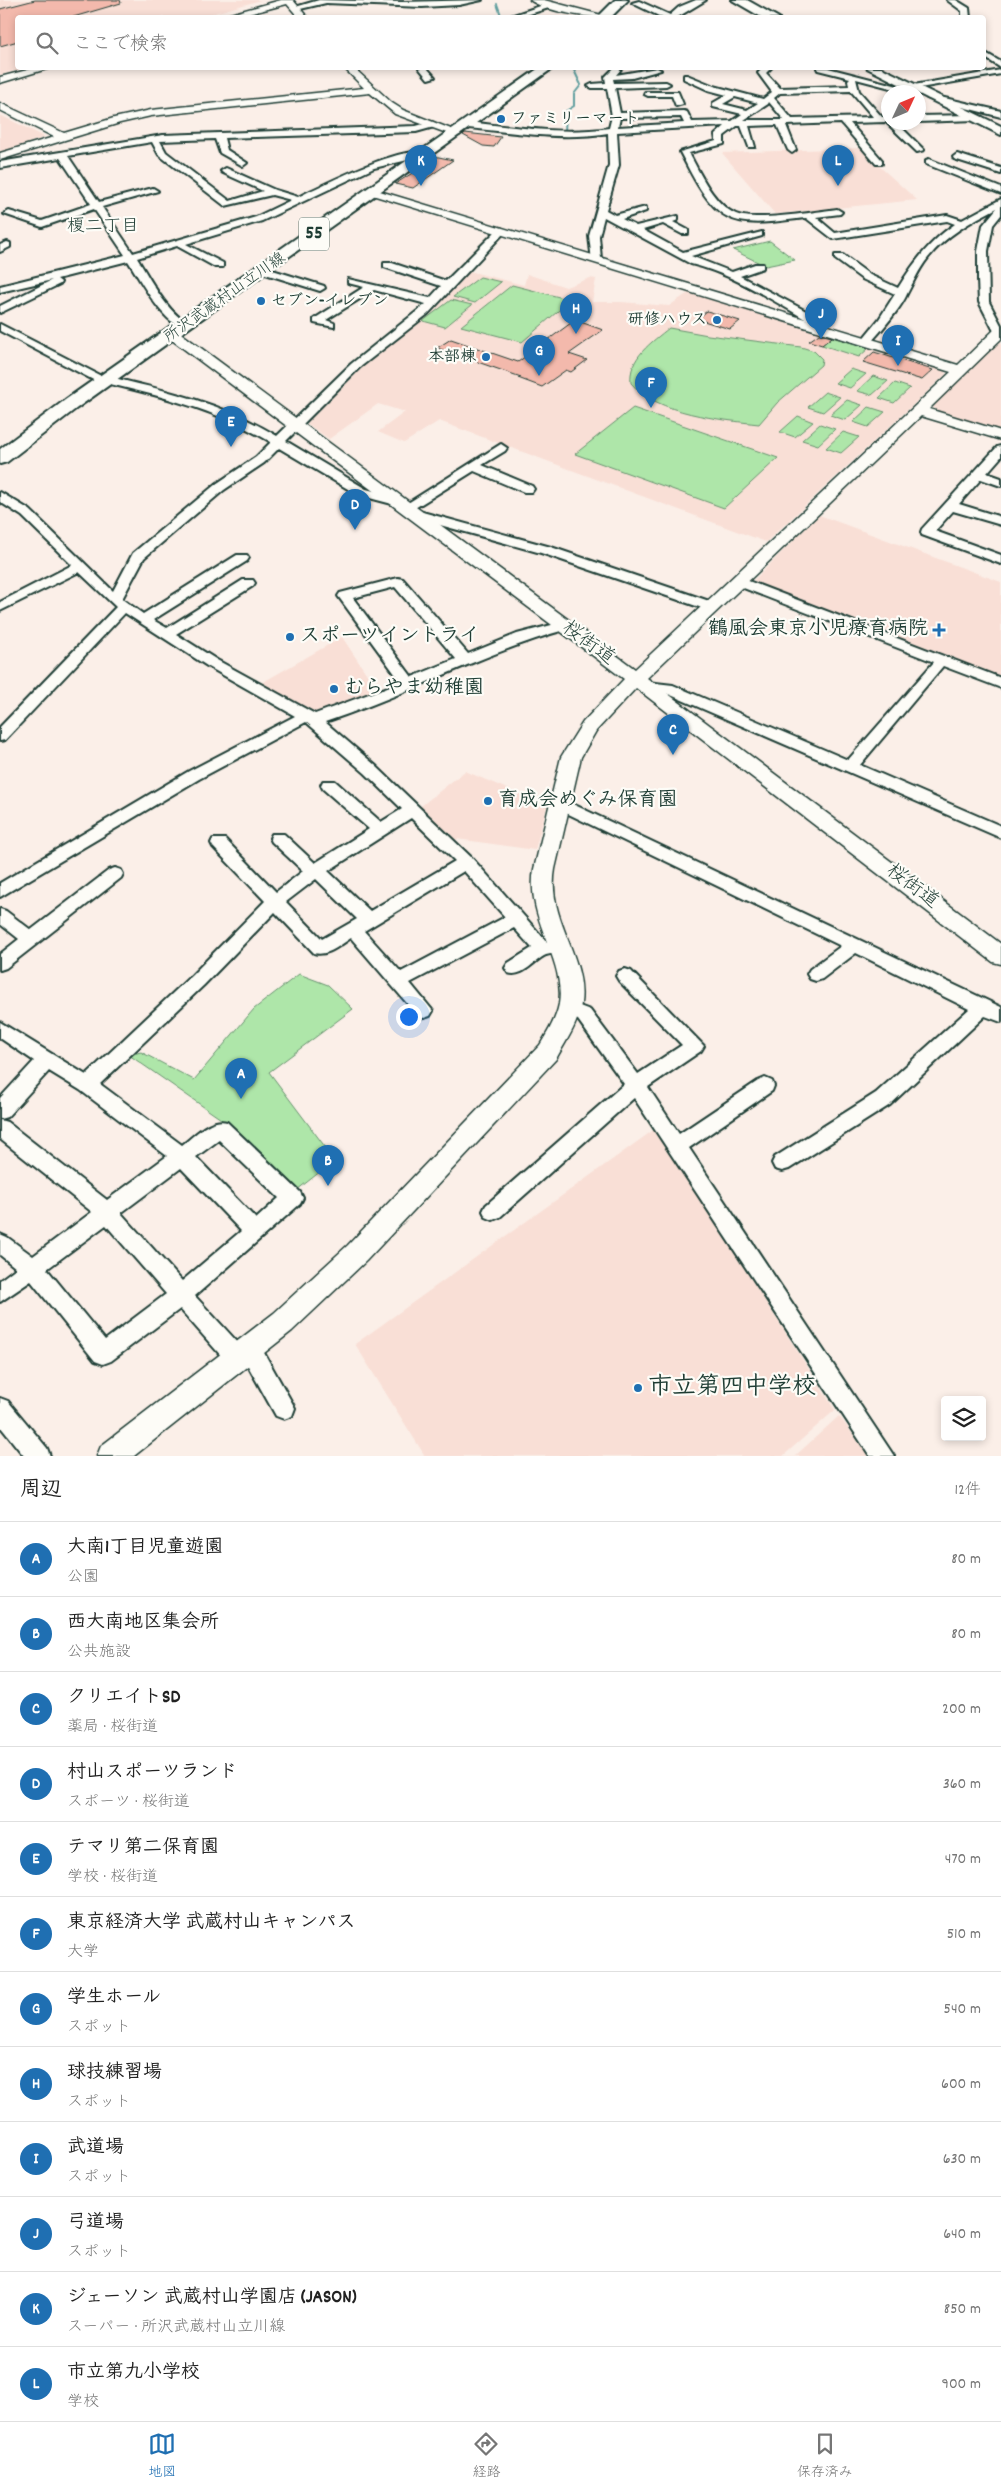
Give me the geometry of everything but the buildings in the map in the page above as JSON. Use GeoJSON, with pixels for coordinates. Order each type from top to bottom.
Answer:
{"type":"FeatureCollection","features":[{"type":"Feature","properties":{"kind":"main road"},"geometry":{"type":"LineString","coordinates":[[605,15],[622,0]]}},
{"type":"Feature","properties":{"kind":"main road"},"geometry":{"type":"LineString","coordinates":[[738,0],[767,15]]}},
{"type":"Feature","properties":{"kind":"main road","name":"所沢武蔵村山立川線"},"geometry":{"type":"LineString","coordinates":[[0,458],[71,404],[107,381],[544,70]]}},
{"type":"Feature","properties":{"kind":"main road"},"geometry":{"type":"LineString","coordinates":[[876,70],[908,85]]}},
{"type":"Feature","properties":{"kind":"main road"},"geometry":{"type":"LineString","coordinates":[[926,94],[1001,132]]}},
{"type":"Feature","properties":{"kind":"street"},"geometry":{"type":"LineString","coordinates":[[231,15],[288,0],[302,15]]}},
{"type":"Feature","properties":{"kind":"street"},"geometry":{"type":"LineString","coordinates":[[296,8],[327,0],[381,4],[478,0]]}},
{"type":"Feature","properties":{"kind":"street"},"geometry":{"type":"LineString","coordinates":[[535,0],[594,15]]}},
{"type":"Feature","properties":{"kind":"street"},"geometry":{"type":"LineString","coordinates":[[675,15],[682,9],[702,0]]}},
{"type":"Feature","properties":{"kind":"street"},"geometry":{"type":"LineString","coordinates":[[950,0],[966,10],[966,15]]}},
{"type":"Feature","properties":{"kind":"street"},"geometry":{"type":"LineString","coordinates":[[636,3],[664,15]]}},
{"type":"Feature","properties":{"kind":"street"},"geometry":{"type":"LineString","coordinates":[[362,12],[375,12],[381,4]]}},
{"type":"Feature","properties":{"kind":"street"},"geometry":{"type":"LineString","coordinates":[[517,15],[549,5]]}},
{"type":"Feature","properties":{"kind":"street"},"geometry":{"type":"LineString","coordinates":[[986,55],[1001,66]]}},
{"type":"Feature","properties":{"kind":"street"},"geometry":{"type":"LineString","coordinates":[[0,80],[38,70]]}},
{"type":"Feature","properties":{"kind":"street"},"geometry":{"type":"LineString","coordinates":[[351,70],[399,112],[431,125],[462,129],[588,134],[613,130],[689,125],[881,120]]}},
{"type":"Feature","properties":{"kind":"street"},"geometry":{"type":"LineString","coordinates":[[425,70],[431,77]]}},
{"type":"Feature","properties":{"kind":"street"},"geometry":{"type":"LineString","coordinates":[[609,77],[616,70]]}},
{"type":"Feature","properties":{"kind":"street"},"geometry":{"type":"LineString","coordinates":[[609,77],[632,76],[657,70]]}},
{"type":"Feature","properties":{"kind":"street"},"geometry":{"type":"LineString","coordinates":[[765,70],[762,73],[776,91]]}},
{"type":"Feature","properties":{"kind":"street"},"geometry":{"type":"LineString","coordinates":[[829,70],[887,85]]}},
{"type":"Feature","properties":{"kind":"street"},"geometry":{"type":"LineString","coordinates":[[926,86],[1001,72]]}},
{"type":"Feature","properties":{"kind":"street"},"geometry":{"type":"LineString","coordinates":[[852,76],[852,88]]}},
{"type":"Feature","properties":{"kind":"street"},"geometry":{"type":"LineString","coordinates":[[596,259],[594,236],[614,165],[613,130],[616,116],[614,92],[609,77]]}},
{"type":"Feature","properties":{"kind":"street"},"geometry":{"type":"LineString","coordinates":[[687,77],[711,88],[767,100],[791,123]]}},
{"type":"Feature","properties":{"kind":"street"},"geometry":{"type":"LineString","coordinates":[[592,86],[614,92],[666,84]]}},
{"type":"Feature","properties":{"kind":"street"},"geometry":{"type":"LineString","coordinates":[[699,93],[711,88]]}},
{"type":"Feature","properties":{"kind":"street"},"geometry":{"type":"LineString","coordinates":[[837,212],[808,215],[734,217],[723,210],[693,171],[684,152],[721,142],[719,135],[739,123],[748,113],[767,100],[776,91],[852,88],[881,115]]}},
{"type":"Feature","properties":{"kind":"street"},"geometry":{"type":"LineString","coordinates":[[0,157],[118,120],[150,113],[372,90]]}},
{"type":"Feature","properties":{"kind":"street"},"geometry":{"type":"LineString","coordinates":[[732,91],[716,105],[748,113]]}},
{"type":"Feature","properties":{"kind":"street"},"geometry":{"type":"LineString","coordinates":[[639,94],[686,94]]}},
{"type":"Feature","properties":{"kind":"street"},"geometry":{"type":"LineString","coordinates":[[675,94],[679,104]]}},
{"type":"Feature","properties":{"kind":"street"},"geometry":{"type":"LineString","coordinates":[[929,96],[1001,114]]}},
{"type":"Feature","properties":{"kind":"street"},"geometry":{"type":"LineString","coordinates":[[0,106],[63,137]]}},
{"type":"Feature","properties":{"kind":"street"},"geometry":{"type":"LineString","coordinates":[[616,116],[684,114],[689,125]]}},
{"type":"Feature","properties":{"kind":"street"},"geometry":{"type":"LineString","coordinates":[[926,119],[973,118]]}},
{"type":"Feature","properties":{"kind":"street"},"geometry":{"type":"LineString","coordinates":[[844,121],[879,162]]}},
{"type":"Feature","properties":{"kind":"street"},"geometry":{"type":"LineString","coordinates":[[739,123],[752,145]]}},
{"type":"Feature","properties":{"kind":"street"},"geometry":{"type":"LineString","coordinates":[[781,123],[792,150]]}},
{"type":"Feature","properties":{"kind":"street"},"geometry":{"type":"LineString","coordinates":[[0,165],[155,139],[416,129],[431,125]]}},
{"type":"Feature","properties":{"kind":"street"},"geometry":{"type":"LineString","coordinates":[[898,130],[920,150]]}},
{"type":"Feature","properties":{"kind":"street"},"geometry":{"type":"LineString","coordinates":[[219,136],[223,150],[243,163]]}},
{"type":"Feature","properties":{"kind":"street"},"geometry":{"type":"LineString","coordinates":[[155,139],[162,153],[228,204],[272,192]]}},
{"type":"Feature","properties":{"kind":"street"},"geometry":{"type":"LineString","coordinates":[[0,289],[75,272],[259,219],[370,166],[415,154],[425,155]]}},
{"type":"Feature","properties":{"kind":"street"},"geometry":{"type":"LineString","coordinates":[[63,155],[169,314],[177,322],[179,330]]}},
{"type":"Feature","properties":{"kind":"street"},"geometry":{"type":"LineString","coordinates":[[956,157],[1001,171]]}},
{"type":"Feature","properties":{"kind":"street"},"geometry":{"type":"LineString","coordinates":[[929,162],[1001,191]]}},
{"type":"Feature","properties":{"kind":"street"},"geometry":{"type":"LineString","coordinates":[[226,171],[272,192],[299,200]]}},
{"type":"Feature","properties":{"kind":"street"},"geometry":{"type":"LineString","coordinates":[[9,214],[42,224],[97,205],[153,191]]}},
{"type":"Feature","properties":{"kind":"street"},"geometry":{"type":"LineString","coordinates":[[373,192],[961,370]]}},
{"type":"Feature","properties":{"kind":"street"},"geometry":{"type":"LineString","coordinates":[[866,341],[882,326],[924,256],[939,240],[963,223],[1001,202]]}},
{"type":"Feature","properties":{"kind":"street"},"geometry":{"type":"LineString","coordinates":[[614,218],[643,209]]}},
{"type":"Feature","properties":{"kind":"street"},"geometry":{"type":"LineString","coordinates":[[600,211],[682,255],[732,276],[821,323],[823,328]]}},
{"type":"Feature","properties":{"kind":"street"},"geometry":{"type":"LineString","coordinates":[[808,215],[833,236],[947,218],[963,223]]}},
{"type":"Feature","properties":{"kind":"street"},"geometry":{"type":"LineString","coordinates":[[551,948],[543,882],[560,803],[576,745],[593,722],[642,683],[710,606],[920,411],[1000,332],[984,302],[983,280],[984,251],[988,225],[999,215]]}},
{"type":"Feature","properties":{"kind":"street"},"geometry":{"type":"LineString","coordinates":[[635,229],[675,218]]}},
{"type":"Feature","properties":{"kind":"street"},"geometry":{"type":"LineString","coordinates":[[664,221],[685,232]]}},
{"type":"Feature","properties":{"kind":"street"},"geometry":{"type":"LineString","coordinates":[[0,736],[120,603],[138,556],[220,487],[260,460],[355,366],[424,312],[502,231]]}},
{"type":"Feature","properties":{"kind":"street"},"geometry":{"type":"LineString","coordinates":[[682,255],[759,234]]}},
{"type":"Feature","properties":{"kind":"street"},"geometry":{"type":"LineString","coordinates":[[176,242],[220,265]]}},
{"type":"Feature","properties":{"kind":"street"},"geometry":{"type":"LineString","coordinates":[[839,257],[866,277],[902,294]]}},
{"type":"Feature","properties":{"kind":"street"},"geometry":{"type":"LineString","coordinates":[[407,261],[392,266],[448,285]]}},
{"type":"Feature","properties":{"kind":"street"},"geometry":{"type":"LineString","coordinates":[[732,276],[759,266]]}},
{"type":"Feature","properties":{"kind":"street"},"geometry":{"type":"LineString","coordinates":[[262,270],[320,288]]}},
{"type":"Feature","properties":{"kind":"street"},"geometry":{"type":"LineString","coordinates":[[0,310],[75,272]]}},
{"type":"Feature","properties":{"kind":"street"},"geometry":{"type":"LineString","coordinates":[[352,281],[432,302]]}},
{"type":"Feature","properties":{"kind":"street"},"geometry":{"type":"LineString","coordinates":[[330,325],[318,321],[373,286]]}},
{"type":"Feature","properties":{"kind":"street"},"geometry":{"type":"LineString","coordinates":[[0,327],[107,381],[186,399],[246,424],[362,492],[406,508],[546,550],[710,606]]}},
{"type":"Feature","properties":{"kind":"street","name":"桜街道"},"geometry":{"type":"LineString","coordinates":[[179,330],[295,424],[563,626],[642,683],[1001,956]]}},
{"type":"Feature","properties":{"kind":"street"},"geometry":{"type":"LineString","coordinates":[[0,342],[15,335]]}},
{"type":"Feature","properties":{"kind":"street"},"geometry":{"type":"LineString","coordinates":[[920,411],[1001,436]]}},
{"type":"Feature","properties":{"kind":"street"},"geometry":{"type":"LineString","coordinates":[[406,508],[501,448]]}},
{"type":"Feature","properties":{"kind":"street"},"geometry":{"type":"LineString","coordinates":[[1000,452],[927,532],[1001,560]]}},
{"type":"Feature","properties":{"kind":"street"},"geometry":{"type":"LineString","coordinates":[[473,466],[528,489]]}},
{"type":"Feature","properties":{"kind":"street"},"geometry":{"type":"LineString","coordinates":[[980,474],[1001,482]]}},
{"type":"Feature","properties":{"kind":"street"},"geometry":{"type":"LineString","coordinates":[[0,496],[26,513],[120,603],[212,663],[311,718],[466,862],[516,919],[551,948],[570,977],[569,1009],[563,1028],[548,1052],[357,1253],[283,1322],[111,1456]]}},
{"type":"Feature","properties":{"kind":"street"},"geometry":{"type":"LineString","coordinates":[[951,506],[1001,521]]}},
{"type":"Feature","properties":{"kind":"street"},"geometry":{"type":"LineString","coordinates":[[144,620],[242,558]]}},
{"type":"Feature","properties":{"kind":"street"},"geometry":{"type":"LineString","coordinates":[[0,607],[81,566]]}},
{"type":"Feature","properties":{"kind":"street"},"geometry":{"type":"LineString","coordinates":[[738,581],[1001,683]]}},
{"type":"Feature","properties":{"kind":"street"},"geometry":{"type":"LineString","coordinates":[[410,684],[345,596],[398,582],[466,661]]}},
{"type":"Feature","properties":{"kind":"street"},"geometry":{"type":"LineString","coordinates":[[166,634],[248,583]]}},
{"type":"Feature","properties":{"kind":"street"},"geometry":{"type":"LineString","coordinates":[[0,891],[194,775],[311,718],[410,684],[522,637],[563,626]]}},
{"type":"Feature","properties":{"kind":"street"},"geometry":{"type":"LineString","coordinates":[[850,767],[936,666]]}},
{"type":"Feature","properties":{"kind":"street"},"geometry":{"type":"LineString","coordinates":[[642,683],[668,688],[1001,832]]}},
{"type":"Feature","properties":{"kind":"street"},"geometry":{"type":"LineString","coordinates":[[329,785],[380,830]]}},
{"type":"Feature","properties":{"kind":"street"},"geometry":{"type":"LineString","coordinates":[[560,803],[1001,1015]]}},
{"type":"Feature","properties":{"kind":"street"},"geometry":{"type":"LineString","coordinates":[[87,1085],[198,980],[275,901],[316,871],[412,810]]}},
{"type":"Feature","properties":{"kind":"street"},"geometry":{"type":"LineString","coordinates":[[278,838],[369,920]]}},
{"type":"Feature","properties":{"kind":"street"},"geometry":{"type":"LineString","coordinates":[[219,843],[320,948],[466,862]]}},
{"type":"Feature","properties":{"kind":"street"},"geometry":{"type":"LineString","coordinates":[[0,963],[115,874]]}},
{"type":"Feature","properties":{"kind":"street"},"geometry":{"type":"LineString","coordinates":[[0,915],[30,939]]}},
{"type":"Feature","properties":{"kind":"street"},"geometry":{"type":"LineString","coordinates":[[398,981],[516,919]]}},
{"type":"Feature","properties":{"kind":"street"},"geometry":{"type":"LineString","coordinates":[[353,929],[424,1011]]}},
{"type":"Feature","properties":{"kind":"street"},"geometry":{"type":"LineString","coordinates":[[816,974],[855,945]]}},
{"type":"Feature","properties":{"kind":"street"},"geometry":{"type":"LineString","coordinates":[[514,968],[551,948]]}},
{"type":"Feature","properties":{"kind":"street"},"geometry":{"type":"LineString","coordinates":[[493,1211],[636,1086],[695,1046],[625,976]]}},
{"type":"Feature","properties":{"kind":"street"},"geometry":{"type":"LineString","coordinates":[[782,1164],[883,1100],[983,1007]]}},
{"type":"Feature","properties":{"kind":"street"},"geometry":{"type":"LineString","coordinates":[[569,1009],[584,1015],[636,1086],[883,1456]]}},
{"type":"Feature","properties":{"kind":"street"},"geometry":{"type":"LineString","coordinates":[[0,1029],[87,1085],[183,1157],[255,1232]]}},
{"type":"Feature","properties":{"kind":"street"},"geometry":{"type":"LineString","coordinates":[[0,1111],[47,1060]]}},
{"type":"Feature","properties":{"kind":"street"},"geometry":{"type":"LineString","coordinates":[[676,1146],[765,1086]]}},
{"type":"Feature","properties":{"kind":"street"},"geometry":{"type":"LineString","coordinates":[[0,1128],[108,1212],[181,1295],[244,1354],[284,1408]]}},
{"type":"Feature","properties":{"kind":"street"},"geometry":{"type":"LineString","coordinates":[[0,1243],[33,1268],[102,1354],[181,1295],[293,1198],[220,1128],[183,1157],[33,1268],[0,1292]]}},
{"type":"Feature","properties":{"kind":"street"},"geometry":{"type":"LineString","coordinates":[[0,1409],[39,1456]]}},
{"type":"Feature","properties":{"kind":"shaded area"},"geometry":{"type":"Polygon","coordinates":[[[0,0],[261,0],[207,15],[15,15],[15,70],[18,70],[0,75],[0,0]]]}},
{"type":"Feature","properties":{"kind":"shaded area"},"geometry":{"type":"Polygon","coordinates":[[[0,115],[45,137],[0,153],[0,115]]]}},
{"type":"Feature","properties":{"kind":"shaded area"},"geometry":{"type":"Polygon","coordinates":[[[859,148],[917,200],[775,214],[722,153],[859,148]]]}},
{"type":"Feature","properties":{"kind":"shaded area"},"geometry":{"type":"Polygon","coordinates":[[[465,270],[524,285],[527,274],[566,287],[590,278],[596,279],[592,302],[621,302],[669,306],[691,291],[943,369],[946,374],[766,542],[439,421],[404,443],[378,432],[405,412],[378,404],[329,439],[302,420],[465,270]]]}},
{"type":"Feature","properties":{"kind":"shaded area"},"geometry":{"type":"Polygon","coordinates":[[[1001,337],[1001,433],[940,413],[932,406],[1001,337]]]}},
{"type":"Feature","properties":{"kind":"shaded area","name":"鶴風会東京小児療育病院"},"geometry":{"type":"Polygon","coordinates":[[[819,515],[1001,582],[1001,678],[752,582],[819,515]]]}},
{"type":"Feature","properties":{"kind":"shaded area"},"geometry":{"type":"Polygon","coordinates":[[[342,637],[380,694],[315,716],[258,685],[342,637]]]}},
{"type":"Feature","properties":{"kind":"shaded area"},"geometry":{"type":"Polygon","coordinates":[[[465,771],[547,806],[535,850],[457,839],[451,843],[416,810],[465,771]]]}},
{"type":"Feature","properties":{"kind":"shaded area"},"geometry":{"type":"Polygon","coordinates":[[[655,1129],[835,1410],[783,1456],[425,1456],[355,1344],[655,1129]]]}},
{"type":"Feature","properties":{"kind":"shaded area"},"geometry":{"type":"Polygon","coordinates":[[[839,1416],[869,1456],[795,1456],[839,1416]]]}},
{"type":"Feature","properties":{"kind":"green space"},"geometry":{"type":"Polygon","coordinates":[[[770,241],[795,260],[766,266],[733,250],[770,241]]]}},
{"type":"Feature","properties":{"kind":"green space"},"geometry":{"type":"Polygon","coordinates":[[[480,277],[501,282],[475,303],[453,297],[480,277]]]}},
{"type":"Feature","properties":{"kind":"green space"},"geometry":{"type":"Polygon","coordinates":[[[512,285],[571,300],[522,342],[461,326],[512,285]]]}},
{"type":"Feature","properties":{"kind":"green space"},"geometry":{"type":"Polygon","coordinates":[[[451,300],[472,305],[445,327],[423,321],[451,300]]]}},
{"type":"Feature","properties":{"kind":"green space"},"geometry":{"type":"Polygon","coordinates":[[[669,328],[801,347],[814,351],[822,359],[821,365],[777,403],[759,424],[690,414],[656,402],[631,383],[631,374],[637,358],[642,351],[669,328]]]}},
{"type":"Feature","properties":{"kind":"green space"},"geometry":{"type":"Polygon","coordinates":[[[832,337],[869,348],[859,357],[822,345],[832,337]]]}},
{"type":"Feature","properties":{"kind":"green space"},"geometry":{"type":"Polygon","coordinates":[[[851,369],[866,374],[850,388],[835,383],[851,369]]]}},
{"type":"Feature","properties":{"kind":"green space"},"geometry":{"type":"Polygon","coordinates":[[[873,376],[888,381],[872,395],[857,391],[873,376]]]}},
{"type":"Feature","properties":{"kind":"green space"},"geometry":{"type":"Polygon","coordinates":[[[895,383],[910,388],[894,403],[879,398],[895,383]]]}},
{"type":"Feature","properties":{"kind":"green space"},"geometry":{"type":"Polygon","coordinates":[[[825,392],[840,397],[823,412],[808,407],[825,392]]]}},
{"type":"Feature","properties":{"kind":"green space"},"geometry":{"type":"Polygon","coordinates":[[[847,400],[862,405],[845,420],[830,415],[847,400]]]}},
{"type":"Feature","properties":{"kind":"green space"},"geometry":{"type":"Polygon","coordinates":[[[869,407],[885,412],[868,427],[853,422],[869,407]]]}},
{"type":"Feature","properties":{"kind":"green space"},"geometry":{"type":"Polygon","coordinates":[[[633,408],[778,458],[724,508],[575,454],[633,408]]]}},
{"type":"Feature","properties":{"kind":"green space"},"geometry":{"type":"Polygon","coordinates":[[[798,416],[813,422],[795,437],[780,432],[798,416]]]}},
{"type":"Feature","properties":{"kind":"green space"},"geometry":{"type":"Polygon","coordinates":[[[820,424],[835,429],[818,445],[802,440],[820,424]]]}},
{"type":"Feature","properties":{"kind":"green space"},"geometry":{"type":"Polygon","coordinates":[[[843,432],[859,437],[841,453],[826,448],[843,432]]]}},
{"type":"Feature","properties":{"kind":"green space"},"geometry":{"type":"Polygon","coordinates":[[[299,974],[328,985],[353,1009],[269,1072],[335,1160],[297,1190],[221,1119],[129,1055],[141,1052],[194,1080],[254,1009],[299,974]]]}},
{"type":"Feature","properties":{"kind":"waterway"},"geometry":{"type":"LineString","coordinates":[[497,4],[501,15]]}},
{"type":"Feature","properties":{"kind":"waterway"},"geometry":{"type":"LineString","coordinates":[[565,133],[566,111],[574,106],[574,94],[581,85],[574,70]]}},
{"type":"Feature","properties":{"kind":"place","name":"ファミリーマート"},"geometry":{"type":"Point","coordinates":[501,119]}},
{"type":"Feature","properties":{"kind":"place","name":"ジェーソン 武蔵村山学園店 (JASON)"},"geometry":{"type":"Point","coordinates":[421,186]}},
{"type":"Feature","properties":{"kind":"place","name":"市立第九小学校"},"geometry":{"type":"Point","coordinates":[838,186]}},
{"type":"Feature","properties":{"kind":"place","name":"セブン-イレブン"},"geometry":{"type":"Point","coordinates":[261,301]}},
{"type":"Feature","properties":{"kind":"place","name":"研修ハウス"},"geometry":{"type":"Point","coordinates":[717,320]}},
{"type":"Feature","properties":{"kind":"place","name":"球技練習場"},"geometry":{"type":"Point","coordinates":[576,334]}},
{"type":"Feature","properties":{"kind":"place","name":"弓道場"},"geometry":{"type":"Point","coordinates":[821,339]}},
{"type":"Feature","properties":{"kind":"place","name":"本部棟"},"geometry":{"type":"Point","coordinates":[486,357]}},
{"type":"Feature","properties":{"kind":"place","name":"武道場"},"geometry":{"type":"Point","coordinates":[898,366]}},
{"type":"Feature","properties":{"kind":"place","name":"学生ホール"},"geometry":{"type":"Point","coordinates":[539,376]}},
{"type":"Feature","properties":{"kind":"place","name":"東京経済大学 武蔵村山キャンパス"},"geometry":{"type":"Point","coordinates":[651,408]}},
{"type":"Feature","properties":{"kind":"place","name":"テマリ第二保育園"},"geometry":{"type":"Point","coordinates":[231,447]}},
{"type":"Feature","properties":{"kind":"place","name":"村山スポーツランド"},"geometry":{"type":"Point","coordinates":[355,530]}},
{"type":"Feature","properties":{"kind":"place","name":"鶴風会東京小児療育病院"},"geometry":{"type":"Point","coordinates":[939,630]}},
{"type":"Feature","properties":{"kind":"place","name":"スポーツイントライ"},"geometry":{"type":"Point","coordinates":[290,637]}},
{"type":"Feature","properties":{"kind":"place","name":"むらやま幼稚園"},"geometry":{"type":"Point","coordinates":[334,689]}},
{"type":"Feature","properties":{"kind":"place","name":"クリエイトSD"},"geometry":{"type":"Point","coordinates":[673,755]}},
{"type":"Feature","properties":{"kind":"place","name":"育成会めぐみ保育園"},"geometry":{"type":"Point","coordinates":[488,801]}},
{"type":"Feature","properties":{"kind":"place","name":"大南1丁目児童遊園"},"geometry":{"type":"Point","coordinates":[241,1099]}},
{"type":"Feature","properties":{"kind":"place","name":"西大南地区集会所"},"geometry":{"type":"Point","coordinates":[328,1186]}},
{"type":"Feature","properties":{"kind":"place","name":"市立第四中学校"},"geometry":{"type":"Point","coordinates":[638,1388]}},
{"type":"Feature","properties":{"kind":"district","name":"榎二丁目"},"geometry":{"type":"Point","coordinates":[103,227]}}]}
